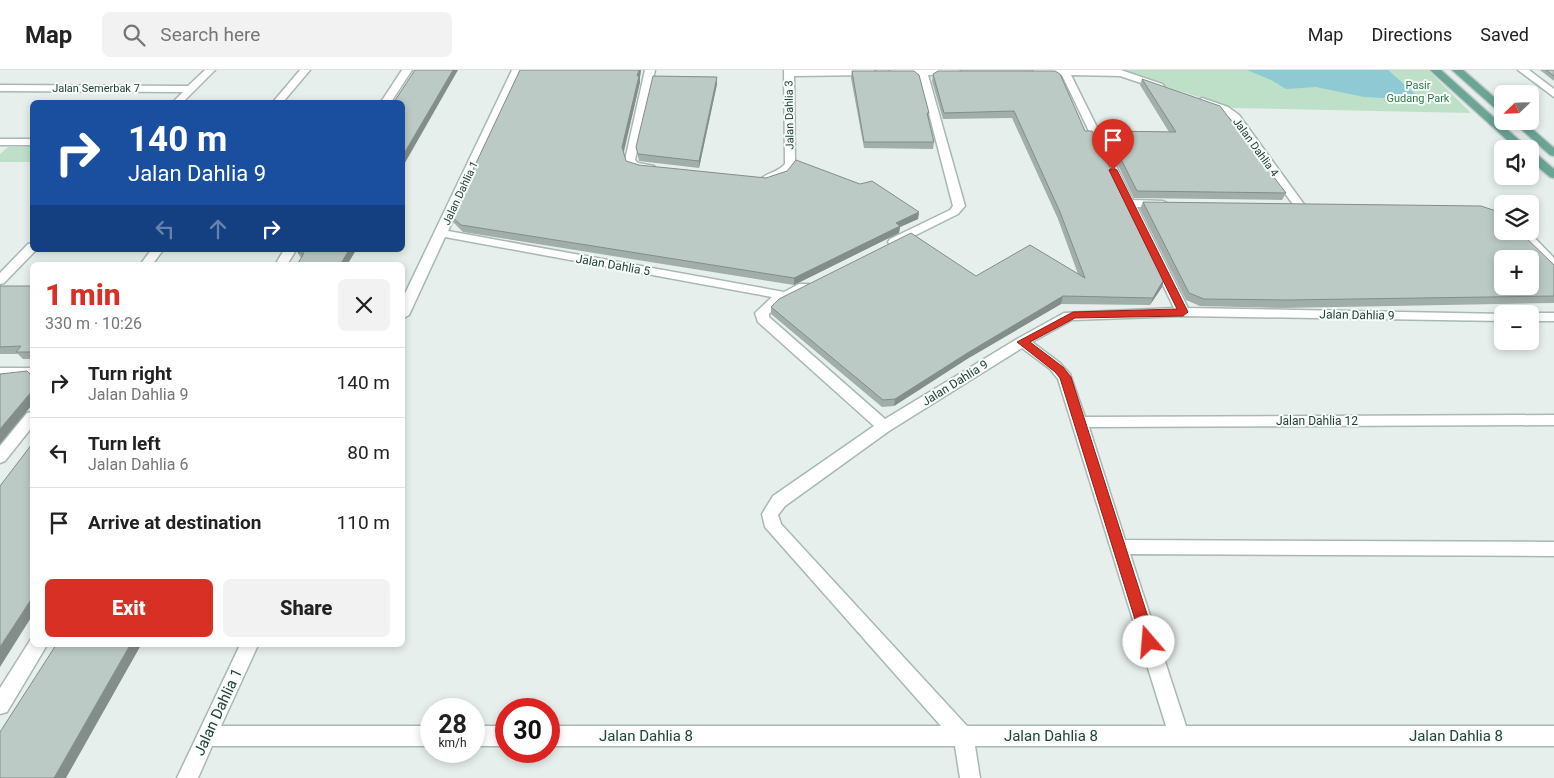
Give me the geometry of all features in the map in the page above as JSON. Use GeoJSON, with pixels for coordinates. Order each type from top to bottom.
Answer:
{"type":"FeatureCollection","features":[{"type":"Feature","properties":{"kind":"main road"},"geometry":{"type":"LineString","coordinates":[[1435,70],[1514,140]]}},
{"type":"Feature","properties":{"kind":"main road"},"geometry":{"type":"LineString","coordinates":[[1457,70],[1494,102]]}},
{"type":"Feature","properties":{"kind":"main road"},"geometry":{"type":"LineString","coordinates":[[1527,130],[1554,153]]}},
{"type":"Feature","properties":{"kind":"main road"},"geometry":{"type":"LineString","coordinates":[[1539,162],[1554,175]]}},
{"type":"Feature","properties":{"kind":"street"},"geometry":{"type":"LineString","coordinates":[[180,100],[210,70]]}},
{"type":"Feature","properties":{"kind":"street"},"geometry":{"type":"LineString","coordinates":[[280,100],[305,70]]}},
{"type":"Feature","properties":{"kind":"street"},"geometry":{"type":"LineString","coordinates":[[387,100],[406,70]]}},
{"type":"Feature","properties":{"kind":"street","name":"Jalan Dahlia 1"},"geometry":{"type":"LineString","coordinates":[[405,309],[517,70]]}},
{"type":"Feature","properties":{"kind":"street"},"geometry":{"type":"LineString","coordinates":[[650,70],[630,160],[636,166],[659,169]]}},
{"type":"Feature","properties":{"kind":"street"},"geometry":{"type":"LineString","coordinates":[[1523,70],[1550,88],[1554,94]]}},
{"type":"Feature","properties":{"kind":"street"},"geometry":{"type":"LineString","coordinates":[[789,71],[970,72]]}},
{"type":"Feature","properties":{"kind":"street","name":"Jalan Dahlia 3"},"geometry":{"type":"LineString","coordinates":[[754,178],[771,179],[782,174],[790,165],[789,71]]}},
{"type":"Feature","properties":{"kind":"street"},"geometry":{"type":"LineString","coordinates":[[883,248],[954,212],[959,206],[923,72]]}},
{"type":"Feature","properties":{"kind":"street"},"geometry":{"type":"LineString","coordinates":[[1027,72],[1124,74],[1174,91]]}},
{"type":"Feature","properties":{"kind":"street"},"geometry":{"type":"LineString","coordinates":[[1065,72],[1183,312]]}},
{"type":"Feature","properties":{"kind":"street","name":"Jalan Semerbak 7"},"geometry":{"type":"LineString","coordinates":[[0,88],[191,89]]}},
{"type":"Feature","properties":{"kind":"street","name":"Jalan Dahlia 4"},"geometry":{"type":"LineString","coordinates":[[1192,98],[1224,109],[1235,117],[1299,205]]}},
{"type":"Feature","properties":{"kind":"street"},"geometry":{"type":"LineString","coordinates":[[0,142],[30,142]]}},
{"type":"Feature","properties":{"kind":"street"},"geometry":{"type":"LineString","coordinates":[[1129,203],[1179,204]]}},
{"type":"Feature","properties":{"kind":"street","name":"Jalan Dahlia 5"},"geometry":{"type":"LineString","coordinates":[[441,233],[786,296]]}},
{"type":"Feature","properties":{"kind":"street"},"geometry":{"type":"LineString","coordinates":[[1530,240],[1554,265]]}},
{"type":"Feature","properties":{"kind":"street"},"geometry":{"type":"LineString","coordinates":[[3,284],[30,250]]}},
{"type":"Feature","properties":{"kind":"street"},"geometry":{"type":"LineString","coordinates":[[812,283],[773,302],[763,310],[762,316],[765,321],[884,427]]}},
{"type":"Feature","properties":{"kind":"street","name":"Jalan Dahlia 9"},"geometry":{"type":"LineString","coordinates":[[963,736],[773,527],[770,514],[779,501],[884,427],[1022,342],[1073,315],[1183,312],[1494,317]]}},
{"type":"Feature","properties":{"kind":"street"},"geometry":{"type":"LineString","coordinates":[[1539,317],[1554,317]]}},
{"type":"Feature","properties":{"kind":"street"},"geometry":{"type":"LineString","coordinates":[[1022,342],[1062,373],[1080,422],[1179,736]]}},
{"type":"Feature","properties":{"kind":"street"},"geometry":{"type":"LineString","coordinates":[[0,373],[30,373]]}},
{"type":"Feature","properties":{"kind":"street"},"geometry":{"type":"LineString","coordinates":[[0,458],[30,420]]}},
{"type":"Feature","properties":{"kind":"street","name":"Jalan Dahlia 12"},"geometry":{"type":"LineString","coordinates":[[1080,422],[1554,420]]}},
{"type":"Feature","properties":{"kind":"street"},"geometry":{"type":"LineString","coordinates":[[1119,547],[1554,549]]}},
{"type":"Feature","properties":{"kind":"street"},"geometry":{"type":"LineString","coordinates":[[0,704],[37,647]]}},
{"type":"Feature","properties":{"kind":"street","name":"Jalan Dahlia 1"},"geometry":{"type":"LineString","coordinates":[[187,778],[248,647]]}},
{"type":"Feature","properties":{"kind":"street"},"geometry":{"type":"LineString","coordinates":[[207,736],[420,736]]}},
{"type":"Feature","properties":{"kind":"street","name":"Jalan Dahlia 8"},"geometry":{"type":"LineString","coordinates":[[560,736],[1554,736]]}},
{"type":"Feature","properties":{"kind":"street"},"geometry":{"type":"LineString","coordinates":[[963,736],[970,778]]}},
{"type":"Feature","properties":{"kind":"green space","name":"Pasir Gudang Park"},"geometry":{"type":"Polygon","coordinates":[[[922,70],[1428,70],[1471,113],[1233,108],[1126,74],[923,72],[922,70]]]}},
{"type":"Feature","properties":{"kind":"green space"},"geometry":{"type":"Polygon","coordinates":[[[30,146],[30,162],[0,162],[0,154],[8,147],[30,146]]]}},
{"type":"Feature","properties":{"kind":"water"},"geometry":{"type":"Polygon","coordinates":[[[1247,70],[1388,70],[1422,100],[1364,97],[1316,87],[1286,89],[1271,80],[1247,70]]]}},
{"type":"Feature","properties":{"kind":"building"},"geometry":{"type":"Polygon","coordinates":[[[415,70],[453,70],[405,152],[405,100],[395,100],[415,70]]]}},
{"type":"Feature","properties":{"kind":"building"},"geometry":{"type":"Polygon","coordinates":[[[520,70],[639,70],[622,147],[626,161],[639,165],[766,178],[787,171],[796,160],[860,184],[872,181],[919,212],[896,223],[900,226],[794,278],[461,225],[451,216],[520,70]]]}},
{"type":"Feature","properties":{"kind":"building"},"geometry":{"type":"Polygon","coordinates":[[[1546,70],[1554,70],[1554,76],[1546,70]]]}},
{"type":"Feature","properties":{"kind":"building"},"geometry":{"type":"Polygon","coordinates":[[[852,71],[914,71],[919,75],[934,142],[864,142],[852,71]]]}},
{"type":"Feature","properties":{"kind":"building"},"geometry":{"type":"Polygon","coordinates":[[[938,71],[1055,71],[1060,74],[1085,131],[1092,131],[1164,279],[1153,298],[1063,296],[895,399],[883,400],[771,307],[779,299],[911,233],[976,276],[1030,245],[1085,278],[1060,212],[1014,111],[944,113],[933,74],[938,71]]]}},
{"type":"Feature","properties":{"kind":"building"},"geometry":{"type":"Polygon","coordinates":[[[653,76],[717,77],[699,161],[638,154],[636,147],[653,76]]]}},
{"type":"Feature","properties":{"kind":"building"},"geometry":{"type":"Polygon","coordinates":[[[1142,79],[1220,106],[1286,193],[1137,191],[1107,131],[1176,132],[1142,79]]]}},
{"type":"Feature","properties":{"kind":"building"},"geometry":{"type":"Polygon","coordinates":[[[1143,202],[1481,206],[1494,210],[1494,240],[1528,240],[1539,250],[1494,250],[1494,295],[1539,295],[1539,250],[1554,265],[1554,296],[1287,300],[1204,299],[1189,293],[1143,202]]]}},
{"type":"Feature","properties":{"kind":"building"},"geometry":{"type":"Polygon","coordinates":[[[348,252],[342,262],[299,262],[304,253],[298,253],[348,252]]]}},
{"type":"Feature","properties":{"kind":"building"},"geometry":{"type":"Polygon","coordinates":[[[0,286],[30,286],[30,352],[16,352],[21,346],[0,347],[0,286]]]}},
{"type":"Feature","properties":{"kind":"building"},"geometry":{"type":"Polygon","coordinates":[[[27,371],[30,374],[30,393],[0,429],[0,374],[27,371]]]}},
{"type":"Feature","properties":{"kind":"building"},"geometry":{"type":"Polygon","coordinates":[[[30,447],[30,601],[0,647],[0,486],[30,447]]]}},
{"type":"Feature","properties":{"kind":"building"},"geometry":{"type":"Polygon","coordinates":[[[55,647],[129,647],[54,778],[0,778],[0,732],[55,647]]]}},
{"type":"Feature","properties":{"kind":"route"},"geometry":{"type":"LineString","coordinates":[[1113,170],[1183,312],[1073,315],[1022,342],[1059,369],[1065,377],[1149,642]]}}]}
